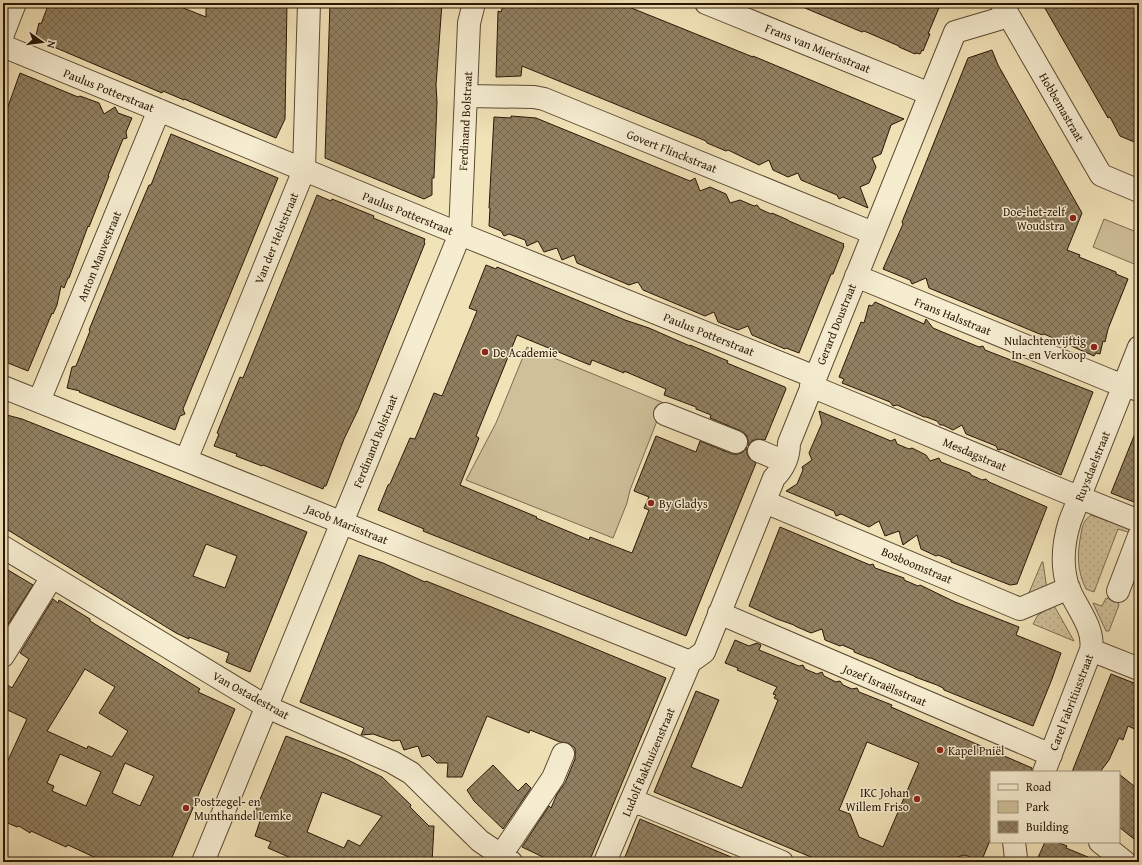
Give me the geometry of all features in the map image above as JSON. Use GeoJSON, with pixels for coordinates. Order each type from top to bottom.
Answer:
{"type":"FeatureCollection","features":[{"type":"Feature","properties":{"kind":"street"},"geometry":{"type":"LineString","coordinates":[[3,34],[15,3]]}},
{"type":"Feature","properties":{"kind":"street","name":"Van der Helststraat"},"geometry":{"type":"LineString","coordinates":[[186,460],[304,170],[309,3]]}},
{"type":"Feature","properties":{"kind":"street","name":"Ferdinand Bolstraat"},"geometry":{"type":"LineString","coordinates":[[203,862],[460,234],[469,23],[474,3]]}},
{"type":"Feature","properties":{"kind":"street","name":"Frans van Mierisstraat"},"geometry":{"type":"LineString","coordinates":[[706,3],[930,94]]}},
{"type":"Feature","properties":{"kind":"street","name":"Gerard Doustraat"},"geometry":{"type":"LineString","coordinates":[[690,662],[704,652],[774,478],[782,471],[789,454],[789,443],[813,382],[955,32],[1006,10]]}},
{"type":"Feature","properties":{"kind":"street","name":"Hobbemastraat"},"geometry":{"type":"LineString","coordinates":[[1006,10],[1101,175],[1139,191]]}},
{"type":"Feature","properties":{"kind":"street","name":"Paulus Potterstraat"},"geometry":{"type":"LineString","coordinates":[[3,46],[460,234],[813,382]]}},
{"type":"Feature","properties":{"kind":"street","name":"Govert Flinckstraat"},"geometry":{"type":"LineString","coordinates":[[466,96],[534,97],[544,99],[873,233]]}},
{"type":"Feature","properties":{"kind":"street","name":"Anton Mauvestraat"},"geometry":{"type":"LineString","coordinates":[[39,402],[158,110]]}},
{"type":"Feature","properties":{"kind":"street","name":"Frans Halsstraat"},"geometry":{"type":"LineString","coordinates":[[856,276],[1131,388]]}},
{"type":"Feature","properties":{"kind":"street","name":"Ruysdaelstraat"},"geometry":{"type":"LineString","coordinates":[[1068,588],[1063,568],[1063,550],[1066,534],[1079,498],[1131,388],[1139,347]]}},
{"type":"Feature","properties":{"kind":"street","name":"Mesdagstraat"},"geometry":{"type":"LineString","coordinates":[[813,382],[1079,498],[1139,521]]}},
{"type":"Feature","properties":{"kind":"street","name":"Jacob Marisstraat"},"geometry":{"type":"LineString","coordinates":[[3,387],[690,662]]}},
{"type":"Feature","properties":{"kind":"street"},"geometry":{"type":"LineString","coordinates":[[665,414],[736,442]]}},
{"type":"Feature","properties":{"kind":"street"},"geometry":{"type":"LineString","coordinates":[[759,451],[785,462]]}},
{"type":"Feature","properties":{"kind":"street","name":"Bosboomstraat"},"geometry":{"type":"LineString","coordinates":[[765,502],[1020,609],[1068,588]]}},
{"type":"Feature","properties":{"kind":"street"},"geometry":{"type":"LineString","coordinates":[[1118,591],[1139,536]]}},
{"type":"Feature","properties":{"kind":"street","name":"Van Ostadestraat"},"geometry":{"type":"LineString","coordinates":[[3,547],[267,707],[392,762],[411,773],[480,841],[506,858]]}},
{"type":"Feature","properties":{"kind":"street"},"geometry":{"type":"LineString","coordinates":[[3,656],[52,576]]}},
{"type":"Feature","properties":{"kind":"street","name":"Carel Fabritiusstraat"},"geometry":{"type":"LineString","coordinates":[[1047,764],[1098,652],[1092,642],[1091,634],[1068,588]]}},
{"type":"Feature","properties":{"kind":"street","name":"Jozef Israëlsstraat"},"geometry":{"type":"LineString","coordinates":[[719,613],[1047,764]]}},
{"type":"Feature","properties":{"kind":"street"},"geometry":{"type":"LineString","coordinates":[[1098,652],[1139,669]]}},
{"type":"Feature","properties":{"kind":"street","name":"Ludolf Bakhuizenstraat"},"geometry":{"type":"LineString","coordinates":[[605,862],[690,662]]}},
{"type":"Feature","properties":{"kind":"street"},"geometry":{"type":"LineString","coordinates":[[506,858],[553,778],[563,754]]}},
{"type":"Feature","properties":{"kind":"street"},"geometry":{"type":"LineString","coordinates":[[632,800],[782,862]]}},
{"type":"Feature","properties":{"kind":"street"},"geometry":{"type":"LineString","coordinates":[[1014,843],[1016,858],[1014,862]]}},
{"type":"Feature","properties":{"kind":"street"},"geometry":{"type":"LineString","coordinates":[[1101,843],[1125,862]]}},
{"type":"Feature","properties":{"kind":"green space"},"geometry":{"type":"Polygon","coordinates":[[[1104,219],[1139,233],[1139,266],[1093,247],[1104,219]]]}},
{"type":"Feature","properties":{"kind":"green space"},"geometry":{"type":"Polygon","coordinates":[[[527,347],[664,403],[613,538],[466,480],[496,423],[527,347]]]}},
{"type":"Feature","properties":{"kind":"green space"},"geometry":{"type":"Polygon","coordinates":[[[1091,515],[1132,530],[1131,533],[1118,529],[1094,592],[1086,589],[1079,569],[1079,548],[1082,528],[1085,521],[1091,515]]]}},
{"type":"Feature","properties":{"kind":"green space"},"geometry":{"type":"Polygon","coordinates":[[[1042,562],[1047,590],[1028,595],[1042,562]]]}},
{"type":"Feature","properties":{"kind":"green space"},"geometry":{"type":"Polygon","coordinates":[[[1106,598],[1118,602],[1119,605],[1109,631],[1106,631],[1093,603],[1102,606],[1106,598]]]}},
{"type":"Feature","properties":{"kind":"green space"},"geometry":{"type":"Polygon","coordinates":[[[1052,602],[1074,641],[1033,624],[1038,615],[1050,608],[1052,602]]]}},
{"type":"Feature","properties":{"kind":"building"},"geometry":{"type":"Polygon","coordinates":[[[49,3],[171,3],[206,17],[206,3],[287,3],[285,119],[276,138],[184,99],[163,91],[162,93],[35,39],[39,23],[41,24],[49,3]]]}},
{"type":"Feature","properties":{"kind":"building"},"geometry":{"type":"Polygon","coordinates":[[[330,3],[442,3],[436,85],[437,102],[432,195],[424,199],[325,158],[330,3]]]}},
{"type":"Feature","properties":{"kind":"building"},"geometry":{"type":"Polygon","coordinates":[[[504,3],[619,3],[753,56],[904,119],[891,125],[881,154],[872,158],[876,167],[869,183],[860,187],[868,208],[843,197],[839,199],[837,195],[801,180],[798,173],[788,177],[773,170],[769,160],[759,165],[728,150],[726,151],[707,143],[706,141],[522,66],[521,76],[496,77],[498,11],[501,12],[504,3]]]}},
{"type":"Feature","properties":{"kind":"building"},"geometry":{"type":"Polygon","coordinates":[[[793,3],[941,3],[928,34],[930,34],[923,51],[922,50],[920,54],[915,54],[864,31],[862,32],[793,3]]]}},
{"type":"Feature","properties":{"kind":"building"},"geometry":{"type":"Polygon","coordinates":[[[1042,3],[1139,3],[1139,144],[1120,136],[1110,117],[1108,118],[1042,3]]]}},
{"type":"Feature","properties":{"kind":"building"},"geometry":{"type":"Polygon","coordinates":[[[992,50],[998,65],[1082,213],[1067,250],[1128,279],[1108,329],[1105,342],[1103,341],[1100,354],[1096,353],[1094,356],[1044,334],[1042,335],[929,288],[926,278],[912,284],[910,280],[883,269],[903,224],[902,222],[968,58],[992,50]]]}},
{"type":"Feature","properties":{"kind":"building"},"geometry":{"type":"Polygon","coordinates":[[[20,73],[78,97],[80,96],[99,103],[104,114],[115,107],[118,113],[132,118],[126,132],[127,138],[123,139],[69,278],[64,288],[61,286],[57,305],[53,314],[52,313],[28,371],[3,361],[3,116],[6,112],[20,73]]]}},
{"type":"Feature","properties":{"kind":"building"},"geometry":{"type":"Polygon","coordinates":[[[511,116],[536,118],[690,181],[695,178],[700,191],[710,187],[726,194],[730,203],[740,200],[754,206],[757,205],[760,209],[771,214],[772,213],[844,244],[833,274],[831,274],[799,353],[786,348],[785,349],[752,335],[748,326],[738,330],[718,322],[714,312],[705,316],[643,290],[638,282],[629,285],[577,263],[574,255],[562,260],[557,248],[544,252],[538,241],[527,246],[525,240],[509,234],[504,236],[501,231],[489,226],[494,117],[511,118],[511,116]]]}},
{"type":"Feature","properties":{"kind":"building"},"geometry":{"type":"Polygon","coordinates":[[[171,134],[278,178],[183,409],[185,414],[180,416],[175,430],[79,392],[80,391],[67,388],[72,367],[76,366],[127,237],[149,185],[151,185],[171,134]]]}},
{"type":"Feature","properties":{"kind":"building"},"geometry":{"type":"Polygon","coordinates":[[[317,195],[331,201],[332,199],[374,216],[373,218],[425,239],[425,243],[358,410],[344,439],[326,486],[324,486],[323,489],[236,456],[237,454],[214,446],[219,434],[217,433],[240,377],[243,378],[317,195]]]}},
{"type":"Feature","properties":{"kind":"building"},"geometry":{"type":"Polygon","coordinates":[[[486,265],[496,269],[497,267],[625,320],[649,328],[785,387],[786,389],[765,440],[757,439],[752,441],[748,446],[746,435],[741,431],[710,418],[711,415],[696,409],[696,407],[664,395],[666,389],[624,371],[624,373],[592,360],[590,365],[517,335],[476,436],[479,438],[460,485],[589,540],[590,537],[632,553],[649,510],[644,508],[649,497],[634,491],[656,436],[696,452],[700,441],[732,454],[743,452],[747,447],[749,458],[756,463],[686,636],[423,531],[424,529],[378,510],[410,438],[415,439],[434,393],[442,396],[477,311],[469,308],[486,265]]]}},
{"type":"Feature","properties":{"kind":"building"},"geometry":{"type":"Polygon","coordinates":[[[875,302],[924,324],[926,319],[933,328],[979,347],[983,346],[985,350],[1093,392],[1061,475],[1002,449],[998,450],[996,446],[966,434],[962,425],[953,430],[940,425],[937,421],[897,405],[893,406],[890,402],[842,383],[844,379],[839,377],[861,322],[864,323],[869,305],[872,306],[875,302]]]}},
{"type":"Feature","properties":{"kind":"building"},"geometry":{"type":"Polygon","coordinates":[[[819,411],[891,441],[895,439],[897,444],[909,449],[912,448],[926,455],[930,461],[939,458],[941,462],[970,473],[971,475],[982,480],[986,479],[989,482],[1047,507],[1017,584],[1010,585],[921,549],[917,535],[903,545],[899,531],[885,536],[879,521],[869,527],[841,514],[836,516],[834,511],[786,491],[797,484],[803,470],[802,467],[812,460],[809,453],[822,423],[819,411]]]}},
{"type":"Feature","properties":{"kind":"building"},"geometry":{"type":"Polygon","coordinates":[[[3,414],[22,419],[307,532],[250,672],[226,662],[229,653],[176,633],[3,527],[3,414]],[[206,544],[193,576],[225,588],[237,556],[206,544]]]}},
{"type":"Feature","properties":{"kind":"building"},"geometry":{"type":"Polygon","coordinates":[[[1139,426],[1139,504],[1111,493],[1139,426]]]}},
{"type":"Feature","properties":{"kind":"building"},"geometry":{"type":"Polygon","coordinates":[[[780,527],[870,565],[873,564],[875,568],[904,578],[904,580],[918,586],[920,585],[955,602],[1019,627],[1016,635],[1061,653],[1033,726],[944,690],[937,685],[854,652],[854,650],[842,645],[840,646],[825,640],[822,629],[811,633],[749,606],[780,527]]]}},
{"type":"Feature","properties":{"kind":"building"},"geometry":{"type":"Polygon","coordinates":[[[359,555],[383,563],[425,582],[426,581],[557,633],[666,678],[589,862],[555,862],[522,847],[549,806],[551,808],[557,794],[565,783],[575,759],[575,748],[568,743],[560,742],[530,730],[529,733],[487,716],[462,777],[447,777],[448,763],[437,763],[429,755],[422,757],[418,746],[404,750],[400,740],[393,741],[373,734],[361,735],[364,728],[300,702],[359,555]]]}},
{"type":"Feature","properties":{"kind":"building"},"geometry":{"type":"Polygon","coordinates":[[[3,567],[33,585],[3,632],[3,567]]]}},
{"type":"Feature","properties":{"kind":"building"},"geometry":{"type":"Polygon","coordinates":[[[53,599],[58,603],[59,600],[90,619],[90,621],[200,689],[198,692],[235,709],[170,862],[94,862],[96,858],[68,845],[66,847],[31,831],[30,833],[19,826],[17,827],[3,821],[3,771],[27,719],[3,708],[3,682],[12,688],[29,659],[20,653],[53,599]],[[85,669],[47,731],[87,749],[88,746],[112,757],[128,731],[99,713],[115,687],[85,669]],[[60,754],[47,783],[54,786],[52,791],[86,806],[101,772],[60,754]],[[125,763],[112,793],[140,806],[154,776],[125,763]]]}},
{"type":"Feature","properties":{"kind":"building"},"geometry":{"type":"Polygon","coordinates":[[[735,640],[749,646],[757,643],[761,645],[759,650],[799,666],[803,665],[805,669],[817,674],[822,672],[824,676],[836,682],[840,681],[843,685],[852,689],[857,688],[859,692],[892,705],[891,707],[1032,768],[1032,771],[990,771],[990,840],[981,862],[965,855],[938,862],[823,862],[654,792],[696,691],[719,700],[691,767],[742,788],[778,700],[774,698],[776,695],[773,694],[777,687],[737,670],[738,668],[725,663],[735,640]],[[867,742],[839,810],[850,814],[859,837],[883,847],[919,763],[867,742]]]}},
{"type":"Feature","properties":{"kind":"building"},"geometry":{"type":"Polygon","coordinates":[[[1111,674],[1139,685],[1139,731],[1128,726],[1123,740],[1119,738],[1109,760],[1101,771],[1072,771],[1111,674]]]}},
{"type":"Feature","properties":{"kind":"building"},"geometry":{"type":"Polygon","coordinates":[[[286,736],[346,759],[382,777],[411,805],[410,807],[429,826],[434,826],[432,862],[300,862],[268,848],[271,842],[255,836],[260,821],[254,818],[254,814],[286,736]],[[322,792],[307,832],[344,848],[348,840],[360,846],[382,816],[322,792]]]}},
{"type":"Feature","properties":{"kind":"building"},"geometry":{"type":"Polygon","coordinates":[[[493,765],[518,791],[526,783],[531,788],[503,829],[474,801],[467,790],[493,765]]]}},
{"type":"Feature","properties":{"kind":"building"},"geometry":{"type":"Polygon","coordinates":[[[1120,775],[1139,790],[1139,843],[1120,828],[1120,775]]]}},
{"type":"Feature","properties":{"kind":"building"},"geometry":{"type":"Polygon","coordinates":[[[640,819],[743,862],[623,862],[640,819]]]}},
{"type":"Feature","properties":{"kind":"building"},"geometry":{"type":"Polygon","coordinates":[[[1045,843],[1060,843],[1067,846],[1066,848],[1100,862],[1036,862],[1045,843]]]}},
{"type":"Feature","properties":{"kind":"place","name":"Doe-het-zelf Woudstra"},"geometry":{"type":"Point","coordinates":[1073,218]}},
{"type":"Feature","properties":{"kind":"place","name":"Nulachtenvijftig In- en Verkoop"},"geometry":{"type":"Point","coordinates":[1094,347]}},
{"type":"Feature","properties":{"kind":"place","name":"De Academie"},"geometry":{"type":"Point","coordinates":[485,352]}},
{"type":"Feature","properties":{"kind":"place","name":"By Gladys"},"geometry":{"type":"Point","coordinates":[651,503]}},
{"type":"Feature","properties":{"kind":"place","name":"Kapel Pniël"},"geometry":{"type":"Point","coordinates":[940,750]}},
{"type":"Feature","properties":{"kind":"place","name":"IKC Johan Willem Friso"},"geometry":{"type":"Point","coordinates":[917,799]}},
{"type":"Feature","properties":{"kind":"place","name":"Postzegel- en Munthandel Lemke"},"geometry":{"type":"Point","coordinates":[186,808]}}]}
